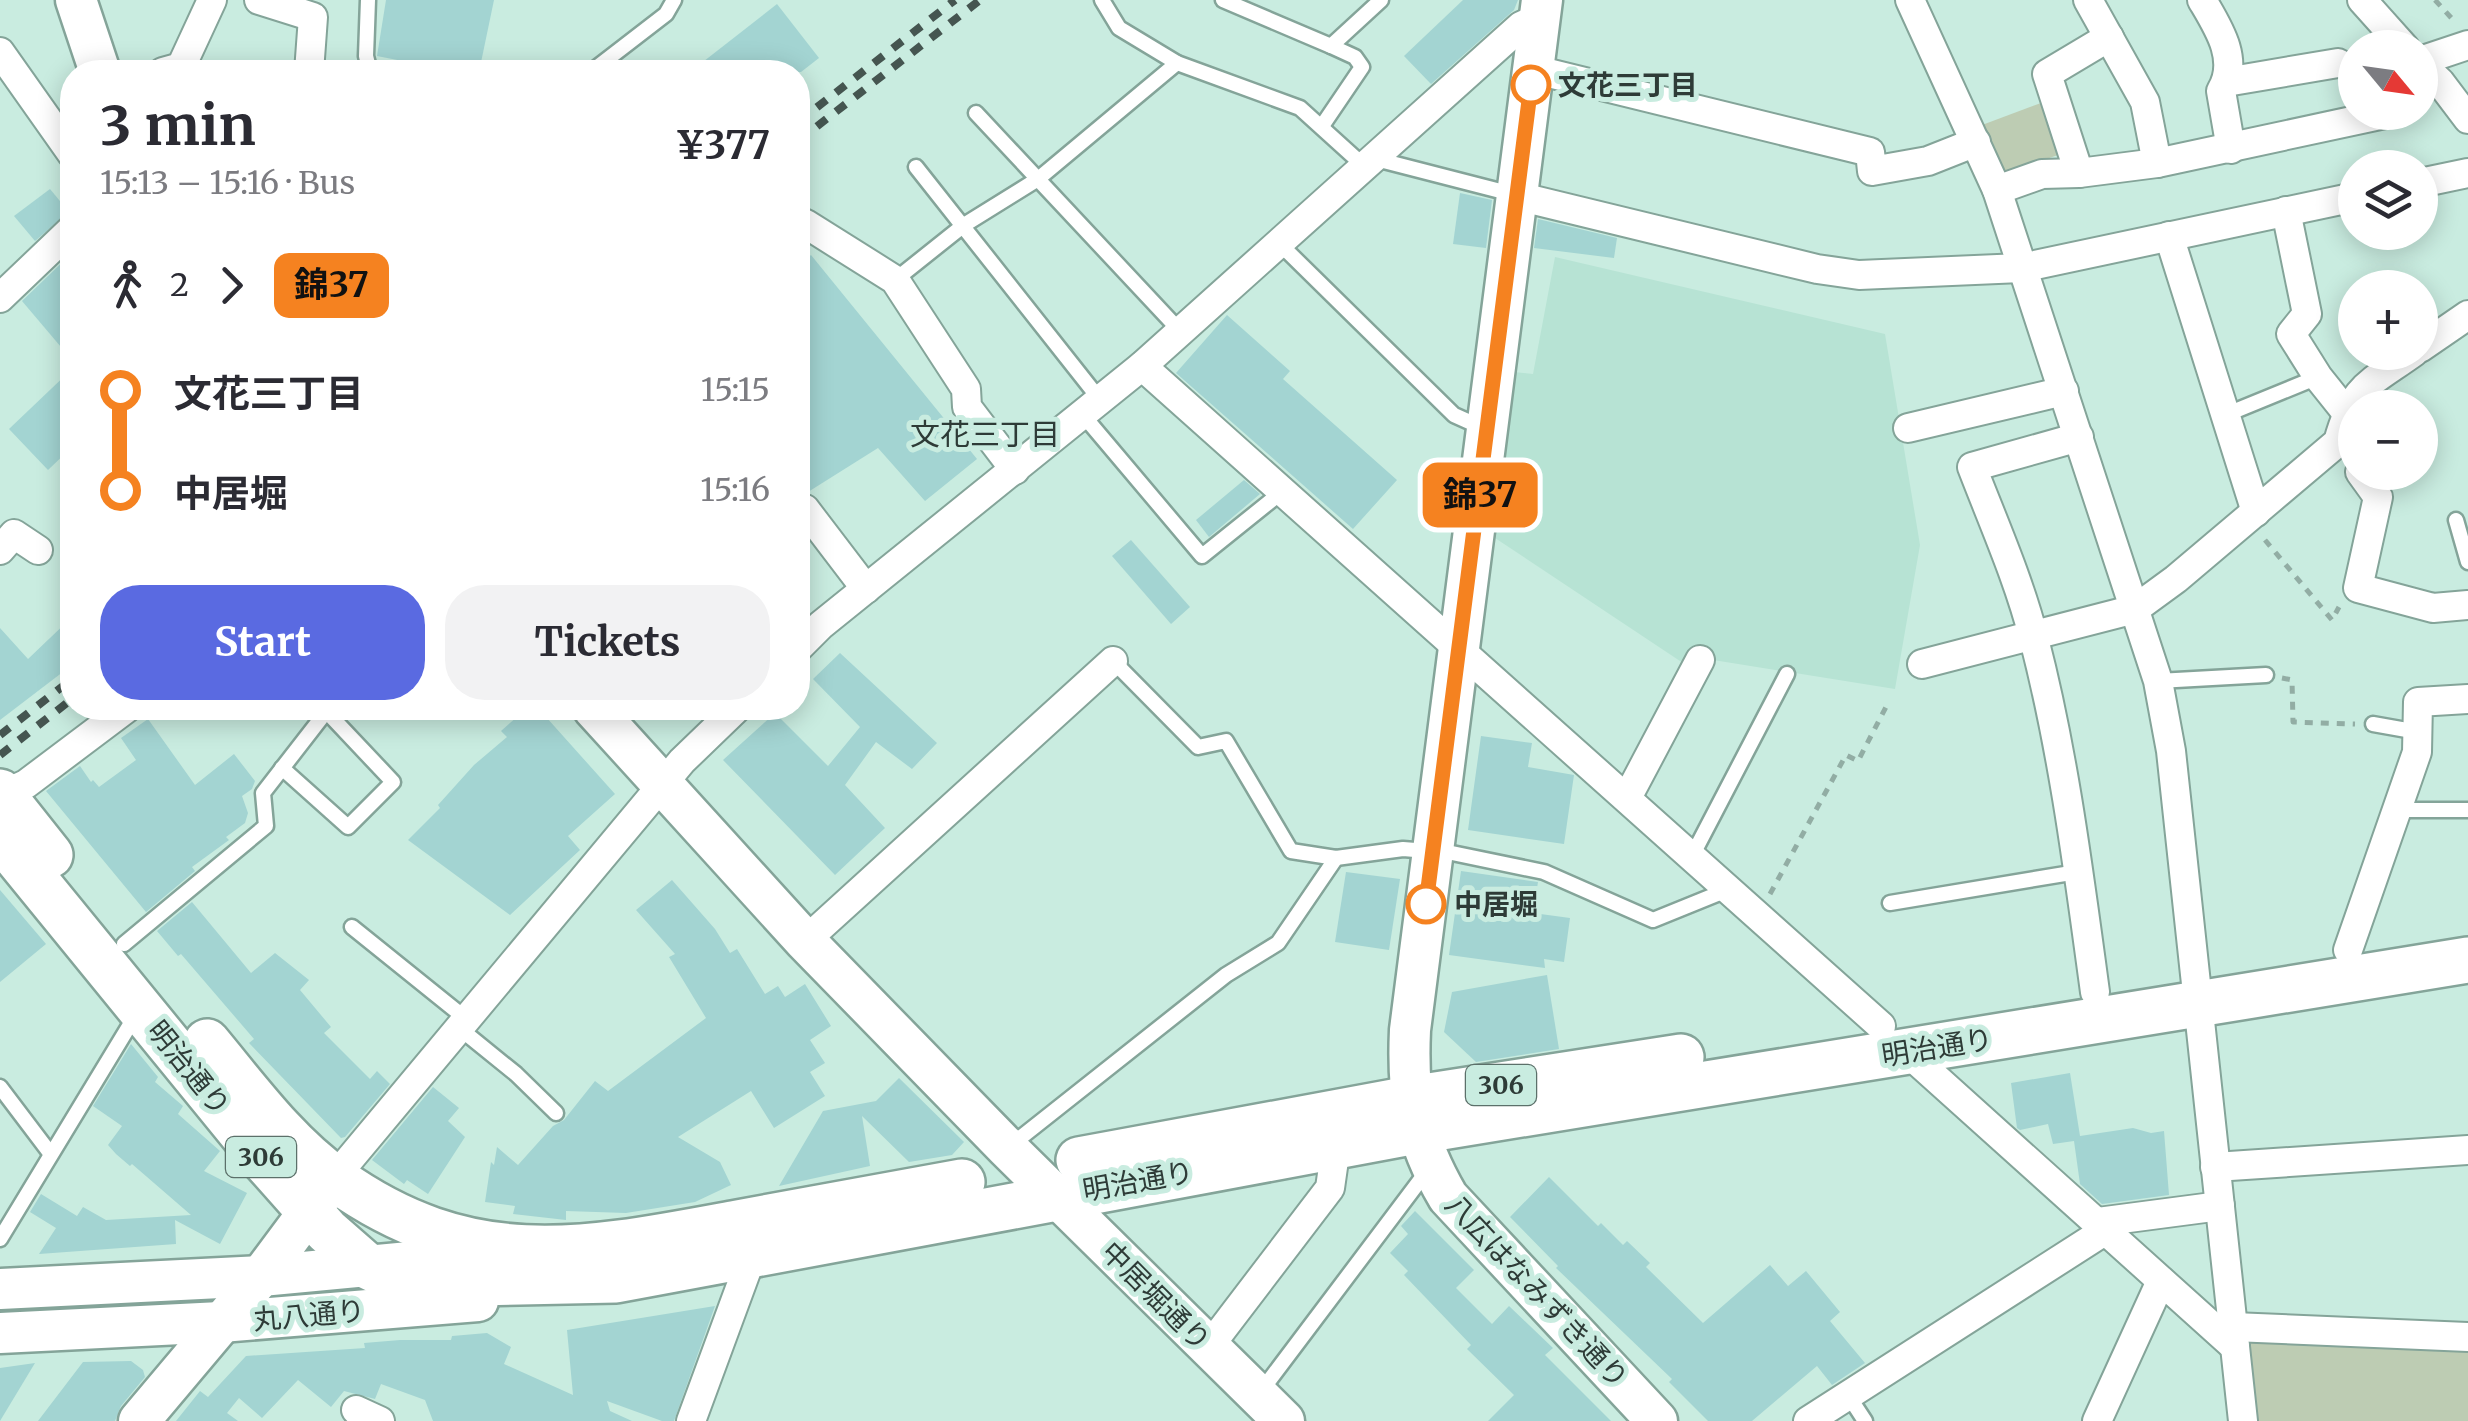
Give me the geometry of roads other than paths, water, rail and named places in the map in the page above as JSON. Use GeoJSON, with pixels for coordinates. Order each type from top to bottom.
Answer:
{"type":"FeatureCollection","features":[{"type":"Feature","properties":{"kind":"main road","name":"明治通り"},"geometry":{"type":"LineString","coordinates":[[5,820],[124,944],[274,1122],[367,1266],[386,1275],[426,1284],[616,1280],[753,1253],[1031,1171],[1336,1146],[1894,1040],[2196,990],[2468,960]]}},
{"type":"Feature","properties":{"kind":"main road","name":"明治通り"},"geometry":{"type":"LineString","coordinates":[[5,820],[140,1010],[321,1195],[378,1206],[425,1228],[488,1246],[536,1250],[623,1243],[1031,1171],[1419,1132]]}},
{"type":"Feature","properties":{"kind":"main road","name":"明治通り"},"geometry":{"type":"LineString","coordinates":[[1894,1040],[2095,992],[2196,990],[2348,950],[2468,932]]}},
{"type":"Feature","properties":{"kind":"street"},"geometry":{"type":"LineString","coordinates":[[76,0],[96,60]]}},
{"type":"Feature","properties":{"kind":"street"},"geometry":{"type":"LineString","coordinates":[[182,60],[212,0]]}},
{"type":"Feature","properties":{"kind":"street"},"geometry":{"type":"LineString","coordinates":[[259,0],[313,17],[310,60]]}},
{"type":"Feature","properties":{"kind":"street"},"geometry":{"type":"LineString","coordinates":[[1910,0],[1997,190],[2158,680],[2170,751],[2243,1421]]}},
{"type":"Feature","properties":{"kind":"street"},"geometry":{"type":"LineString","coordinates":[[2088,0],[2145,102],[2157,162]]}},
{"type":"Feature","properties":{"kind":"street"},"geometry":{"type":"LineString","coordinates":[[2202,0],[2226,40],[2226,82],[2221,92],[2230,149]]}},
{"type":"Feature","properties":{"kind":"street"},"geometry":{"type":"LineString","coordinates":[[2362,0],[2389,30]]}},
{"type":"Feature","properties":{"kind":"street"},"geometry":{"type":"LineString","coordinates":[[1419,1132],[1410,1030],[1541,9]]}},
{"type":"Feature","properties":{"kind":"street"},"geometry":{"type":"LineString","coordinates":[[810,638],[1142,366],[1541,9]]}},
{"type":"Feature","properties":{"kind":"street"},"geometry":{"type":"LineString","coordinates":[[2438,62],[2462,35]]}},
{"type":"Feature","properties":{"kind":"street"},"geometry":{"type":"LineString","coordinates":[[2079,173],[2047,74],[2108,37]]}},
{"type":"Feature","properties":{"kind":"street"},"geometry":{"type":"LineString","coordinates":[[0,52],[60,137]]}},
{"type":"Feature","properties":{"kind":"street"},"geometry":{"type":"LineString","coordinates":[[2226,82],[2338,63]]}},
{"type":"Feature","properties":{"kind":"street"},"geometry":{"type":"LineString","coordinates":[[1532,69],[1870,152],[1872,171],[1928,160],[1976,142]]}},
{"type":"Feature","properties":{"kind":"street"},"geometry":{"type":"LineString","coordinates":[[2438,89],[2468,119]]}},
{"type":"Feature","properties":{"kind":"street"},"geometry":{"type":"LineString","coordinates":[[1997,190],[2042,174],[2157,162],[2338,125]]}},
{"type":"Feature","properties":{"kind":"street"},"geometry":{"type":"LineString","coordinates":[[2438,179],[2468,173]]}},
{"type":"Feature","properties":{"kind":"street"},"geometry":{"type":"LineString","coordinates":[[1516,196],[1845,273],[1936,274],[2021,268],[2338,200]]}},
{"type":"Feature","properties":{"kind":"street"},"geometry":{"type":"LineString","coordinates":[[2286,211],[2307,314],[2290,334],[2338,402]]}},
{"type":"Feature","properties":{"kind":"street"},"geometry":{"type":"LineString","coordinates":[[810,227],[895,280],[966,389],[967,407],[1016,470]]}},
{"type":"Feature","properties":{"kind":"street"},"geometry":{"type":"LineString","coordinates":[[2168,236],[2225,414],[2252,515]]}},
{"type":"Feature","properties":{"kind":"street"},"geometry":{"type":"LineString","coordinates":[[0,298],[60,240]]}},
{"type":"Feature","properties":{"kind":"street"},"geometry":{"type":"LineString","coordinates":[[2438,336],[2468,315]]}},
{"type":"Feature","properties":{"kind":"street"},"geometry":{"type":"LineString","coordinates":[[1142,366],[2161,1281],[2234,1337],[2468,1337]]}},
{"type":"Feature","properties":{"kind":"street"},"geometry":{"type":"LineString","coordinates":[[2361,390],[2389,370]]}},
{"type":"Feature","properties":{"kind":"street"},"geometry":{"type":"LineString","coordinates":[[1908,428],[2064,391]]}},
{"type":"Feature","properties":{"kind":"street"},"geometry":{"type":"LineString","coordinates":[[2079,437],[1972,467],[2034,637],[2052,717],[2095,992]]}},
{"type":"Feature","properties":{"kind":"street"},"geometry":{"type":"LineString","coordinates":[[1922,664],[2135,609],[2338,442]]}},
{"type":"Feature","properties":{"kind":"street"},"geometry":{"type":"LineString","coordinates":[[2373,490],[2378,497],[2358,588],[2432,608],[2468,605]]}},
{"type":"Feature","properties":{"kind":"street"},"geometry":{"type":"LineString","coordinates":[[810,516],[866,589]]}},
{"type":"Feature","properties":{"kind":"street"},"geometry":{"type":"LineString","coordinates":[[0,550],[14,534],[38,550]]}},
{"type":"Feature","properties":{"kind":"street"},"geometry":{"type":"LineString","coordinates":[[1627,798],[1700,660]]}},
{"type":"Feature","properties":{"kind":"street"},"geometry":{"type":"LineString","coordinates":[[805,941],[1113,661]]}},
{"type":"Feature","properties":{"kind":"street"},"geometry":{"type":"LineString","coordinates":[[2348,950],[2416,752],[2418,702],[2468,700]]}},
{"type":"Feature","properties":{"kind":"street"},"geometry":{"type":"LineString","coordinates":[[5,820],[26,784],[111,720]]}},
{"type":"Feature","properties":{"kind":"street","name":"中居堀通り"},"geometry":{"type":"LineString","coordinates":[[604,720],[805,941],[1271,1408]]}},
{"type":"Feature","properties":{"kind":"street"},"geometry":{"type":"LineString","coordinates":[[139,1421],[261,1276],[461,1022],[682,762],[725,720]]}},
{"type":"Feature","properties":{"kind":"street","name":"八広はなみずき通り"},"geometry":{"type":"LineString","coordinates":[[1419,1132],[1448,1197],[1656,1421]]}},
{"type":"Feature","properties":{"kind":"street"},"geometry":{"type":"LineString","coordinates":[[1208,1348],[1330,1188],[1336,1146]]}},
{"type":"Feature","properties":{"kind":"street"},"geometry":{"type":"LineString","coordinates":[[2215,1167],[2468,1150]]}},
{"type":"Feature","properties":{"kind":"street"},"geometry":{"type":"LineString","coordinates":[[1808,1421],[2102,1226],[2220,1206]]}},
{"type":"Feature","properties":{"kind":"street","name":"丸八通り"},"geometry":{"type":"LineString","coordinates":[[0,1289],[261,1276],[536,1250]]}},
{"type":"Feature","properties":{"kind":"street"},"geometry":{"type":"LineString","coordinates":[[691,1421],[753,1253]]}},
{"type":"Feature","properties":{"kind":"street","name":"丸八通り"},"geometry":{"type":"LineString","coordinates":[[0,1334],[221,1322],[510,1298],[616,1280]]}},
{"type":"Feature","properties":{"kind":"street"},"geometry":{"type":"LineString","coordinates":[[2098,1421],[2161,1281]]}},
{"type":"Feature","properties":{"kind":"lane"},"geometry":{"type":"LineString","coordinates":[[367,60],[368,0]]}},
{"type":"Feature","properties":{"kind":"lane"},"geometry":{"type":"LineString","coordinates":[[606,60],[666,14],[674,0]]}},
{"type":"Feature","properties":{"kind":"lane"},"geometry":{"type":"LineString","coordinates":[[1102,0],[1119,28],[1177,63],[1300,108],[1368,162],[1516,196]]}},
{"type":"Feature","properties":{"kind":"lane"},"geometry":{"type":"LineString","coordinates":[[1331,46],[1381,0]]}},
{"type":"Feature","properties":{"kind":"lane"},"geometry":{"type":"LineString","coordinates":[[1228,1],[1355,56],[1362,67],[1322,126]]}},
{"type":"Feature","properties":{"kind":"lane"},"geometry":{"type":"LineString","coordinates":[[895,280],[964,225],[1038,179],[1177,63]]}},
{"type":"Feature","properties":{"kind":"lane"},"geometry":{"type":"LineString","coordinates":[[976,114],[1181,332]]}},
{"type":"Feature","properties":{"kind":"lane"},"geometry":{"type":"LineString","coordinates":[[916,167],[964,225],[1202,556],[1284,490]]}},
{"type":"Feature","properties":{"kind":"lane"},"geometry":{"type":"LineString","coordinates":[[1279,243],[1454,415],[1488,430]]}},
{"type":"Feature","properties":{"kind":"lane"},"geometry":{"type":"LineString","coordinates":[[2225,414],[2318,377]]}},
{"type":"Feature","properties":{"kind":"lane"},"geometry":{"type":"LineString","coordinates":[[2456,520],[2468,562]]}},
{"type":"Feature","properties":{"kind":"lane"},"geometry":{"type":"LineString","coordinates":[[1113,661],[1198,747],[1226,741],[1291,851],[1336,858],[1403,849],[1432,850],[1544,872],[1653,920],[1726,890]]}},
{"type":"Feature","properties":{"kind":"lane"},"geometry":{"type":"LineString","coordinates":[[1691,858],[1788,674]]}},
{"type":"Feature","properties":{"kind":"lane"},"geometry":{"type":"LineString","coordinates":[[2158,680],[2266,675]]}},
{"type":"Feature","properties":{"kind":"lane"},"geometry":{"type":"LineString","coordinates":[[124,944],[266,826],[262,794],[319,720]]}},
{"type":"Feature","properties":{"kind":"lane"},"geometry":{"type":"LineString","coordinates":[[282,768],[348,828],[393,782],[338,720]]}},
{"type":"Feature","properties":{"kind":"lane"},"geometry":{"type":"LineString","coordinates":[[2373,724],[2418,732]]}},
{"type":"Feature","properties":{"kind":"lane"},"geometry":{"type":"LineString","coordinates":[[2394,810],[2468,810]]}},
{"type":"Feature","properties":{"kind":"lane"},"geometry":{"type":"LineString","coordinates":[[1031,1171],[1226,975],[1278,943],[1336,858]]}},
{"type":"Feature","properties":{"kind":"lane"},"geometry":{"type":"LineString","coordinates":[[1890,903],[2077,872]]}},
{"type":"Feature","properties":{"kind":"lane"},"geometry":{"type":"LineString","coordinates":[[352,927],[461,1022],[556,1114]]}},
{"type":"Feature","properties":{"kind":"lane"},"geometry":{"type":"LineString","coordinates":[[0,1239],[140,1010]]}},
{"type":"Feature","properties":{"kind":"lane"},"geometry":{"type":"LineString","coordinates":[[0,1087],[50,1153]]}},
{"type":"Feature","properties":{"kind":"lane"},"geometry":{"type":"LineString","coordinates":[[1271,1408],[1419,1132]]}},
{"type":"Feature","properties":{"kind":"lane"},"geometry":{"type":"LineString","coordinates":[[1848,1395],[1865,1421]]}},
{"type":"Feature","properties":{"kind":"railway"},"geometry":{"type":"LineString","coordinates":[[810,113],[955,0]]}},
{"type":"Feature","properties":{"kind":"railway"},"geometry":{"type":"LineString","coordinates":[[810,132],[980,0]]}},
{"type":"Feature","properties":{"kind":"railway"},"geometry":{"type":"LineString","coordinates":[[0,735],[60,688]]}},
{"type":"Feature","properties":{"kind":"railway"},"geometry":{"type":"LineString","coordinates":[[0,755],[60,708]]}},
{"type":"Feature","properties":{"kind":"place","name":"文花三丁目"},"geometry":{"type":"Point","coordinates":[1531,85]}},
{"type":"Feature","properties":{"kind":"place","name":"中居堀"},"geometry":{"type":"Point","coordinates":[1426,904]}},
{"type":"Feature","properties":{"kind":"district","name":"文花三丁目"},"geometry":{"type":"Point","coordinates":[985,435]}}]}
